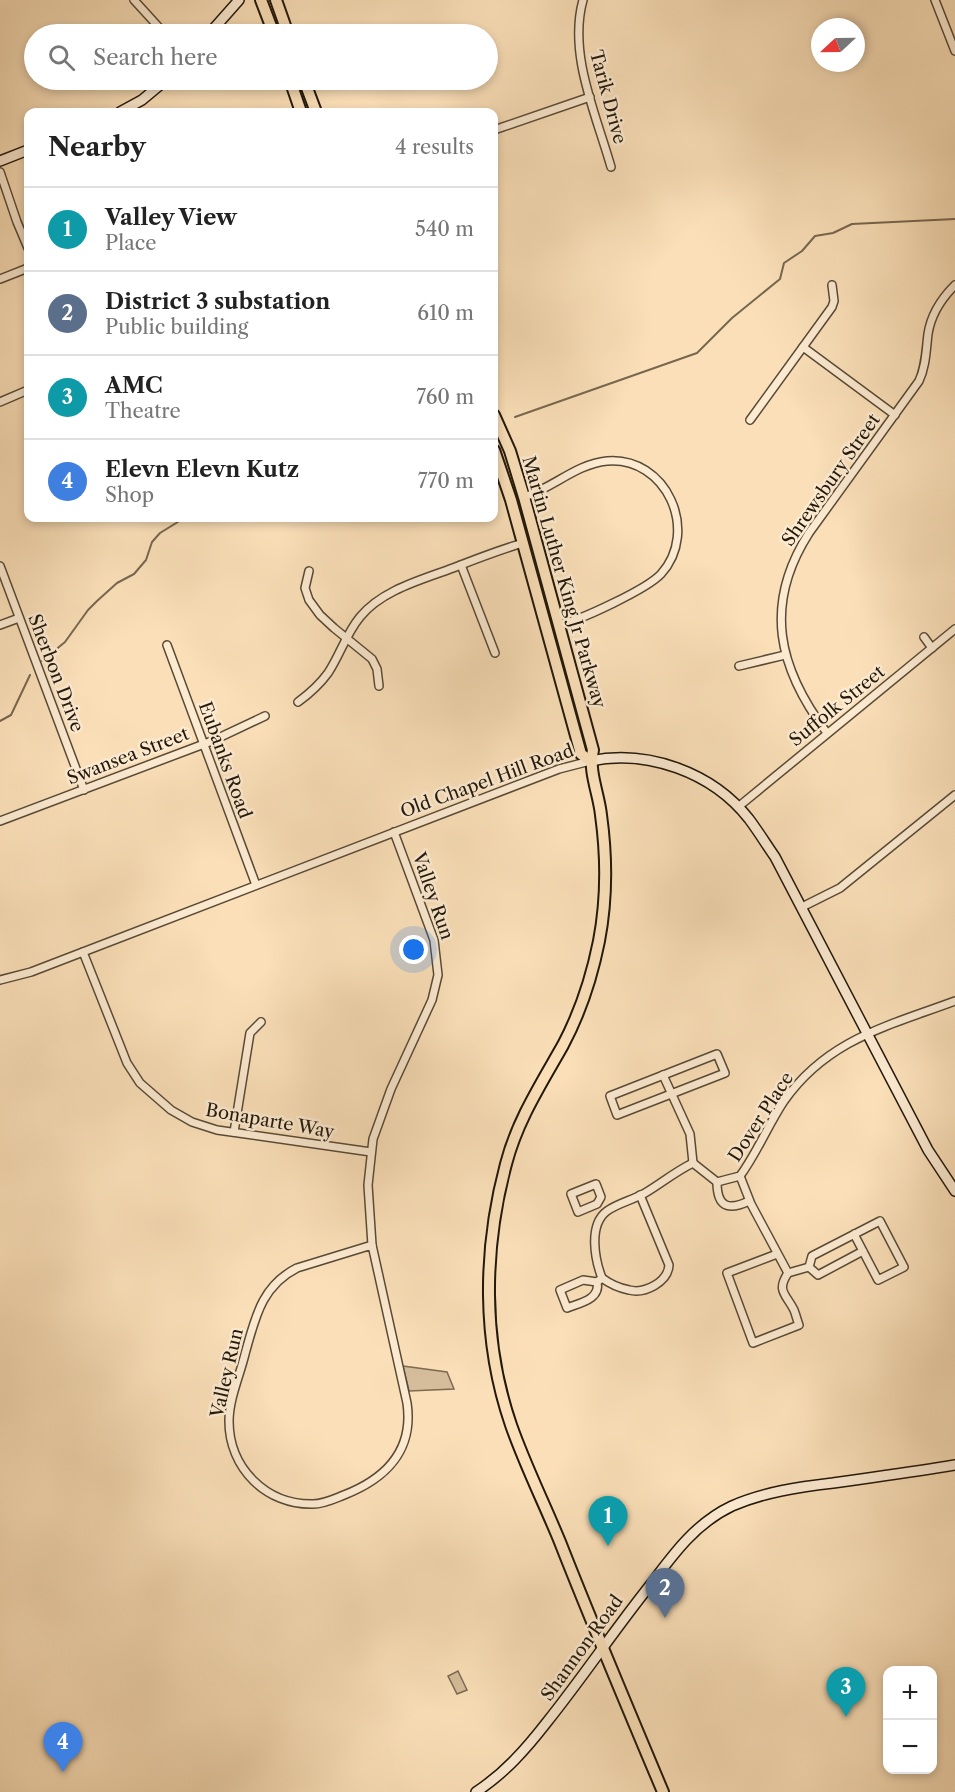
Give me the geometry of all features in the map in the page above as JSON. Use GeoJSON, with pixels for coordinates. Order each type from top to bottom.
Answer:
{"type":"FeatureCollection","features":[{"type":"Feature","properties":{"kind":"main road"},"geometry":{"type":"LineString","coordinates":[[261,0],[270,24]]}},
{"type":"Feature","properties":{"kind":"main road"},"geometry":{"type":"LineString","coordinates":[[276,0],[284,24]]}},
{"type":"Feature","properties":{"kind":"main road"},"geometry":{"type":"LineString","coordinates":[[293,90],[300,108]]}},
{"type":"Feature","properties":{"kind":"main road"},"geometry":{"type":"LineString","coordinates":[[308,90],[314,108]]}},
{"type":"Feature","properties":{"kind":"main road","name":"Martin Luther King Jr Parkway"},"geometry":{"type":"LineString","coordinates":[[498,424],[510,451],[524,497],[593,750],[590,761],[601,812],[606,898],[599,941],[578,1011],[564,1043],[522,1120],[507,1161],[495,1208],[488,1293],[491,1336],[496,1368],[510,1423],[602,1650],[663,1792]]}},
{"type":"Feature","properties":{"kind":"main road","name":"Martin Luther King Jr Parkway"},"geometry":{"type":"LineString","coordinates":[[498,461],[581,754],[590,761]]}},
{"type":"Feature","properties":{"kind":"street"},"geometry":{"type":"LineString","coordinates":[[134,0],[156,24]]}},
{"type":"Feature","properties":{"kind":"street"},"geometry":{"type":"LineString","coordinates":[[218,24],[239,0]]}},
{"type":"Feature","properties":{"kind":"street","name":"Tarik Drive"},"geometry":{"type":"LineString","coordinates":[[583,0],[578,23],[579,54],[611,166]]}},
{"type":"Feature","properties":{"kind":"street"},"geometry":{"type":"LineString","coordinates":[[934,0],[955,51]]}},
{"type":"Feature","properties":{"kind":"street"},"geometry":{"type":"LineString","coordinates":[[127,108],[154,90]]}},
{"type":"Feature","properties":{"kind":"street"},"geometry":{"type":"LineString","coordinates":[[498,129],[591,97]]}},
{"type":"Feature","properties":{"kind":"street"},"geometry":{"type":"LineString","coordinates":[[0,161],[24,152]]}},
{"type":"Feature","properties":{"kind":"street"},"geometry":{"type":"LineString","coordinates":[[0,172],[24,239]]}},
{"type":"Feature","properties":{"kind":"street"},"geometry":{"type":"LineString","coordinates":[[0,279],[24,270]]}},
{"type":"Feature","properties":{"kind":"street"},"geometry":{"type":"LineString","coordinates":[[750,420],[832,307],[834,301],[832,285]]}},
{"type":"Feature","properties":{"kind":"street","name":"Shrewsbury Street"},"geometry":{"type":"LineString","coordinates":[[827,733],[800,692],[785,655],[782,605],[785,587],[796,556],[809,533],[912,392],[922,373],[933,313],[945,294],[955,285]]}},
{"type":"Feature","properties":{"kind":"street"},"geometry":{"type":"LineString","coordinates":[[803,347],[895,415]]}},
{"type":"Feature","properties":{"kind":"street"},"geometry":{"type":"LineString","coordinates":[[0,402],[24,392]]}},
{"type":"Feature","properties":{"kind":"street"},"geometry":{"type":"LineString","coordinates":[[524,497],[548,488],[588,465],[615,461],[648,471],[664,487],[675,512],[678,529],[675,550],[660,575],[642,588],[559,625]]}},
{"type":"Feature","properties":{"kind":"street"},"geometry":{"type":"LineString","coordinates":[[298,702],[312,691],[328,673],[346,638],[368,608],[386,596],[461,565],[523,543]]}},
{"type":"Feature","properties":{"kind":"street"},"geometry":{"type":"LineString","coordinates":[[461,565],[495,653]]}},
{"type":"Feature","properties":{"kind":"street","name":"Sherbon Drive"},"geometry":{"type":"LineString","coordinates":[[0,566],[84,790]]}},
{"type":"Feature","properties":{"kind":"street"},"geometry":{"type":"LineString","coordinates":[[309,571],[305,588],[309,600],[320,615],[372,659],[378,669],[379,686]]}},
{"type":"Feature","properties":{"kind":"street"},"geometry":{"type":"LineString","coordinates":[[0,625],[19,618]]}},
{"type":"Feature","properties":{"kind":"street","name":"Suffolk Street"},"geometry":{"type":"LineString","coordinates":[[738,807],[955,629]]}},
{"type":"Feature","properties":{"kind":"street"},"geometry":{"type":"LineString","coordinates":[[924,637],[932,648]]}},
{"type":"Feature","properties":{"kind":"street","name":"Eubanks Road"},"geometry":{"type":"LineString","coordinates":[[167,645],[256,885]]}},
{"type":"Feature","properties":{"kind":"street"},"geometry":{"type":"LineString","coordinates":[[739,666],[785,655]]}},
{"type":"Feature","properties":{"kind":"street","name":"Swansea Street"},"geometry":{"type":"LineString","coordinates":[[0,821],[203,744],[265,716]]}},
{"type":"Feature","properties":{"kind":"street","name":"Old Chapel Hill Road"},"geometry":{"type":"LineString","coordinates":[[0,980],[31,972],[559,769],[608,757],[665,764],[703,780],[738,807],[775,857],[928,1150],[955,1191]]}},
{"type":"Feature","properties":{"kind":"street"},"geometry":{"type":"LineString","coordinates":[[802,907],[840,888],[955,795]]}},
{"type":"Feature","properties":{"kind":"street","name":"Valley Run"},"geometry":{"type":"LineString","coordinates":[[372,1245],[286,1273],[268,1292],[255,1321],[230,1412],[231,1438],[238,1461],[246,1473],[269,1494],[294,1502],[315,1504],[360,1489],[376,1480],[387,1470],[402,1446],[408,1422],[407,1403],[372,1245],[368,1185],[371,1152],[378,1122],[432,1000],[438,975],[434,940],[394,832]]}},
{"type":"Feature","properties":{"kind":"street","name":"Bonaparte Way"},"geometry":{"type":"LineString","coordinates":[[83,952],[119,1045],[131,1069],[140,1083],[165,1106],[205,1127],[371,1152]]}},
{"type":"Feature","properties":{"kind":"street","name":"Dover Place"},"geometry":{"type":"LineString","coordinates":[[717,1182],[740,1176],[784,1101],[805,1076],[836,1049],[867,1034],[955,1001]]}},
{"type":"Feature","properties":{"kind":"street"},"geometry":{"type":"LineString","coordinates":[[234,1132],[250,1033],[261,1022]]}},
{"type":"Feature","properties":{"kind":"street"},"geometry":{"type":"LineString","coordinates":[[717,1054],[725,1073],[617,1115],[610,1096],[663,1075],[717,1054]]}},
{"type":"Feature","properties":{"kind":"street"},"geometry":{"type":"LineString","coordinates":[[640,1195],[669,1265],[666,1276],[654,1285],[639,1291],[623,1289],[600,1280],[584,1280],[560,1290],[567,1308],[590,1299],[598,1288],[600,1280],[596,1242],[598,1223],[605,1212],[640,1195],[693,1163],[690,1134],[663,1075]]}},
{"type":"Feature","properties":{"kind":"street","name":"Dover Place"},"geometry":{"type":"LineString","coordinates":[[693,1163],[717,1182]]}},
{"type":"Feature","properties":{"kind":"street","name":"Dover Place"},"geometry":{"type":"LineString","coordinates":[[740,1176],[749,1201],[788,1273]]}},
{"type":"Feature","properties":{"kind":"street","name":"Dover Place"},"geometry":{"type":"LineString","coordinates":[[717,1182],[717,1192],[726,1206],[731,1208],[749,1201]]}},
{"type":"Feature","properties":{"kind":"street"},"geometry":{"type":"LineString","coordinates":[[596,1184],[601,1197],[597,1204],[578,1212],[571,1194],[596,1184]]}},
{"type":"Feature","properties":{"kind":"street"},"geometry":{"type":"LineString","coordinates":[[597,1204],[605,1212]]}},
{"type":"Feature","properties":{"kind":"street"},"geometry":{"type":"LineString","coordinates":[[809,1267],[812,1256],[880,1221],[904,1267],[878,1280],[855,1234]]}},
{"type":"Feature","properties":{"kind":"street"},"geometry":{"type":"LineString","coordinates":[[809,1267],[819,1275],[863,1251]]}},
{"type":"Feature","properties":{"kind":"street"},"geometry":{"type":"LineString","coordinates":[[777,1254],[727,1273],[753,1343],[799,1325],[794,1310],[782,1290],[782,1284],[788,1273],[809,1267]]}},
{"type":"Feature","properties":{"kind":"street","name":"Shannon Road"},"geometry":{"type":"LineString","coordinates":[[476,1792],[500,1775],[525,1749],[562,1704],[615,1630],[680,1546],[701,1526],[723,1511],[765,1494],[955,1465]]}},
{"type":"Feature","properties":{"kind":"shaded area"},"geometry":{"type":"Polygon","coordinates":[[[403,1366],[447,1372],[454,1389],[409,1391],[403,1366]]]}},
{"type":"Feature","properties":{"kind":"shaded area"},"geometry":{"type":"Polygon","coordinates":[[[458,1671],[467,1690],[457,1694],[448,1676],[458,1671]]]}},
{"type":"Feature","properties":{"kind":"waterway"},"geometry":{"type":"LineString","coordinates":[[515,417],[697,353],[732,318],[780,279],[784,263],[802,251],[815,236],[833,233],[852,224],[955,219]]}},
{"type":"Feature","properties":{"kind":"waterway"},"geometry":{"type":"LineString","coordinates":[[42,661],[65,642],[97,601],[117,583],[134,574],[146,560],[152,542],[160,533],[178,522]]}},
{"type":"Feature","properties":{"kind":"waterway"},"geometry":{"type":"LineString","coordinates":[[0,721],[11,715],[30,675]]}},
{"type":"Feature","properties":{"kind":"place","name":"Valley View"},"geometry":{"type":"Point","coordinates":[608,1546]}},
{"type":"Feature","properties":{"kind":"place","name":"District 3 substation"},"geometry":{"type":"Point","coordinates":[665,1618]}},
{"type":"Feature","properties":{"kind":"place","name":"AMC"},"geometry":{"type":"Point","coordinates":[846,1717]}},
{"type":"Feature","properties":{"kind":"place","name":"Elevn Elevn Kutz"},"geometry":{"type":"Point","coordinates":[63,1772]}}]}
